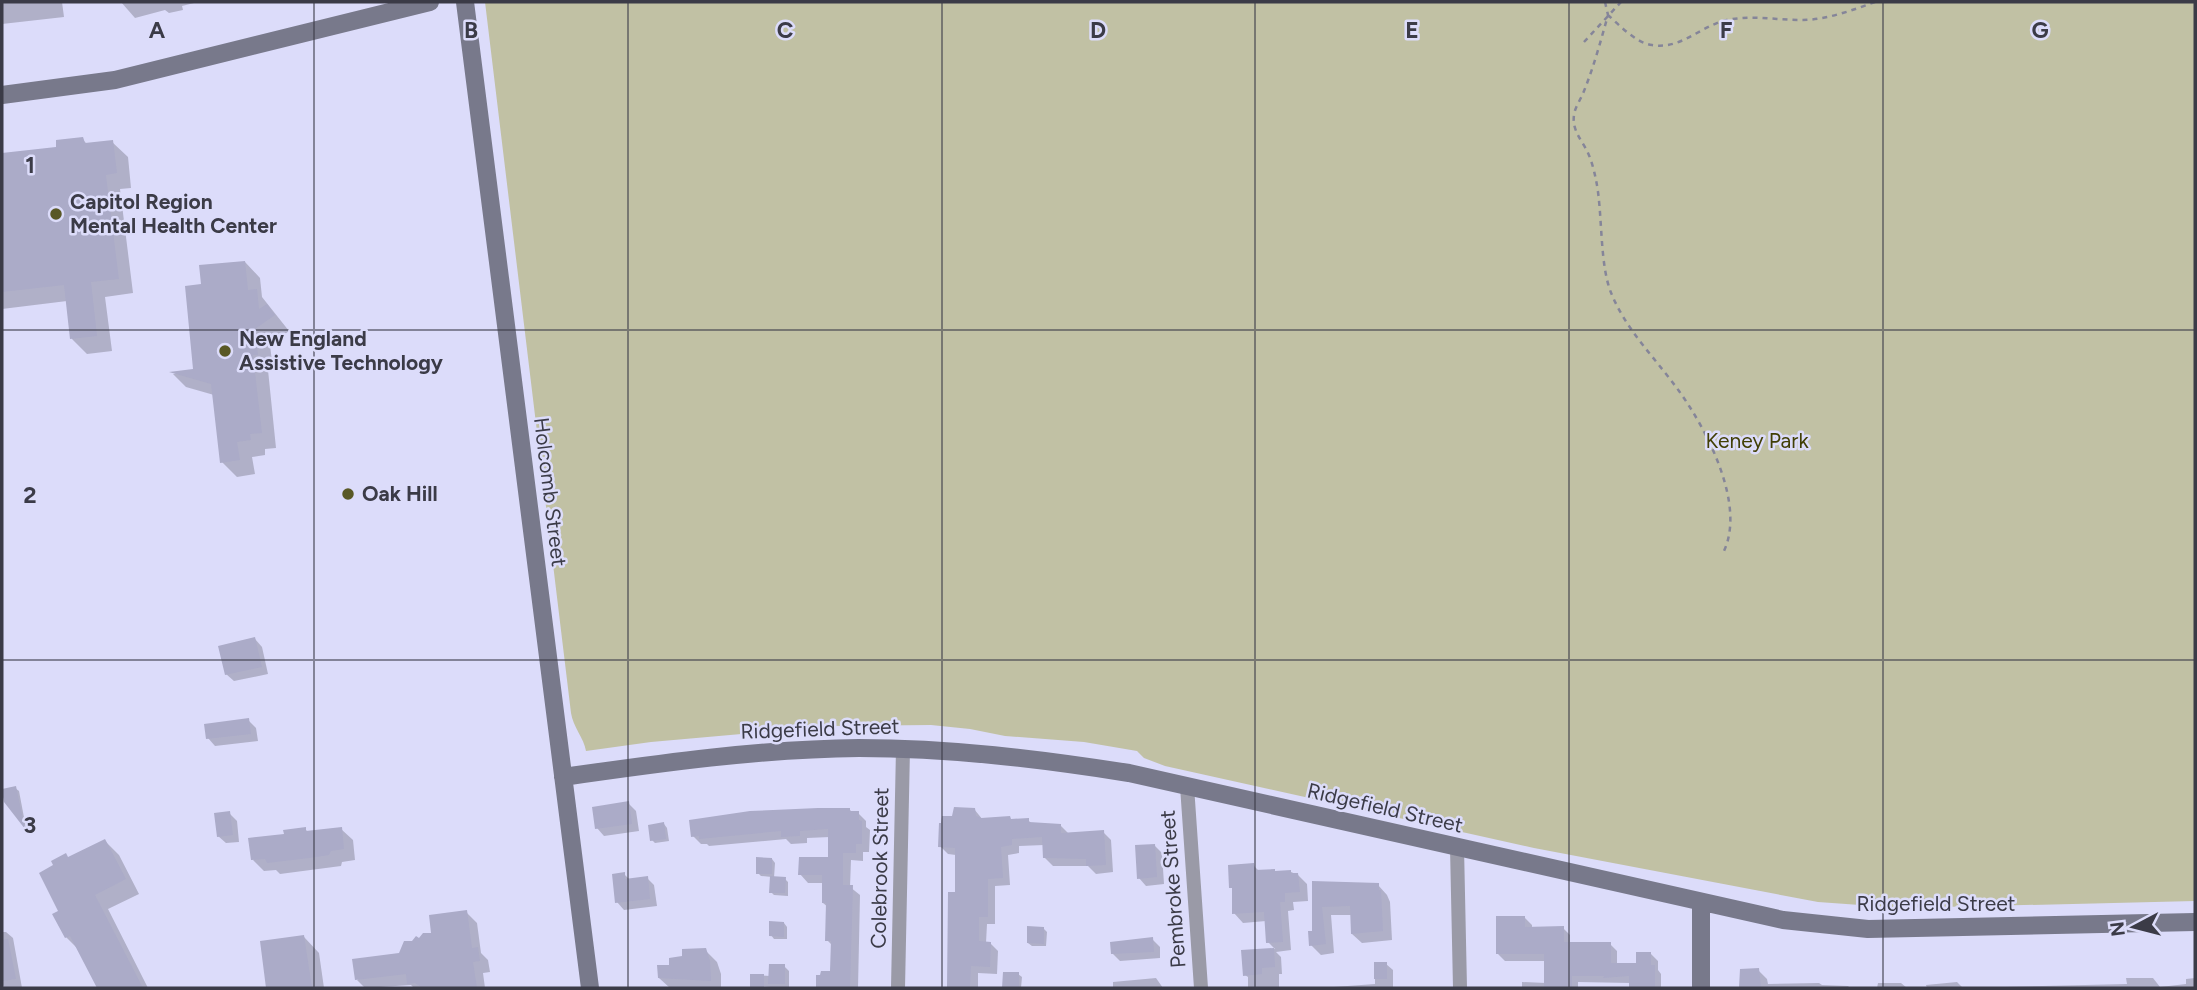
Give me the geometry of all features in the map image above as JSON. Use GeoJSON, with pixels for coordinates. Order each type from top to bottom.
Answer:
{"type":"FeatureCollection","features":[{"type":"Feature","properties":{"kind":"street"},"geometry":{"type":"LineString","coordinates":[[2,95],[115,80],[430,2]]}},
{"type":"Feature","properties":{"kind":"street","name":"Holcomb Street"},"geometry":{"type":"LineString","coordinates":[[466,2],[590,988]]}},
{"type":"Feature","properties":{"kind":"street","name":"Ridgefield Street"},"geometry":{"type":"LineString","coordinates":[[563,777],[737,754],[833,749],[903,749],[1042,759],[1129,773],[1783,920],[1868,929],[2195,922]]}},
{"type":"Feature","properties":{"kind":"street","name":"Colebrook Street"},"geometry":{"type":"LineString","coordinates":[[898,988],[903,749]]}},
{"type":"Feature","properties":{"kind":"street","name":"Pembroke Street"},"geometry":{"type":"LineString","coordinates":[[1187,786],[1201,988]]}},
{"type":"Feature","properties":{"kind":"street"},"geometry":{"type":"LineString","coordinates":[[1457,847],[1460,988]]}},
{"type":"Feature","properties":{"kind":"street"},"geometry":{"type":"LineString","coordinates":[[1701,903],[1702,988]]}},
{"type":"Feature","properties":{"kind":"path"},"geometry":{"type":"LineString","coordinates":[[1605,2],[1608,15],[1584,91],[1574,112],[1574,124],[1588,152],[1596,178],[1610,293],[1624,318],[1679,391],[1702,429],[1727,486],[1731,527],[1723,553]]}},
{"type":"Feature","properties":{"kind":"path"},"geometry":{"type":"LineString","coordinates":[[1584,42],[1621,2]]}},
{"type":"Feature","properties":{"kind":"path"},"geometry":{"type":"LineString","coordinates":[[1608,15],[1649,45],[1671,46],[1724,21],[1754,17],[1805,20],[1853,10],[1875,2]]}},
{"type":"Feature","properties":{"kind":"green space","name":"Keney Park"},"geometry":{"type":"Polygon","coordinates":[[[485,2],[2195,2],[2195,901],[1902,908],[1818,902],[1534,848],[1165,766],[1144,758],[1137,751],[1084,742],[1005,736],[931,725],[831,726],[651,742],[586,751],[571,713],[485,2]]]}},
{"type":"Feature","properties":{"kind":"building","name":"Capitol Region Mental Health Center"},"geometry":{"type":"Polygon","coordinates":[[[83,137],[85,143],[113,140],[117,173],[106,175],[119,279],[91,282],[97,336],[70,339],[64,285],[2,292],[2,153],[56,147],[56,140],[83,137]]]}},
{"type":"Feature","properties":{"kind":"building","name":"New England Assistive Technology"},"geometry":{"type":"Polygon","coordinates":[[[245,261],[248,290],[257,289],[259,309],[267,304],[275,315],[255,329],[258,355],[253,355],[262,433],[250,434],[251,440],[237,442],[240,460],[220,463],[211,384],[169,372],[193,369],[185,286],[201,284],[199,265],[245,261]]]}},
{"type":"Feature","properties":{"kind":"building"},"geometry":{"type":"Polygon","coordinates":[[[255,637],[262,667],[225,675],[218,646],[255,637]]]}},
{"type":"Feature","properties":{"kind":"building"},"geometry":{"type":"Polygon","coordinates":[[[249,718],[251,734],[206,739],[204,724],[249,718]]]}},
{"type":"Feature","properties":{"kind":"building"},"geometry":{"type":"Polygon","coordinates":[[[16,786],[25,829],[4,802],[2,789],[16,786]]]}},
{"type":"Feature","properties":{"kind":"building"},"geometry":{"type":"Polygon","coordinates":[[[629,801],[632,824],[595,829],[592,807],[629,801]]]}},
{"type":"Feature","properties":{"kind":"building"},"geometry":{"type":"Polygon","coordinates":[[[954,807],[975,808],[976,816],[981,818],[1010,816],[1011,819],[1029,818],[1029,822],[1061,824],[1061,833],[1104,830],[1106,865],[1086,866],[1086,859],[1043,858],[1042,837],[1012,839],[1012,845],[1001,847],[1003,878],[988,879],[988,917],[979,917],[979,941],[991,942],[990,967],[971,966],[970,988],[947,988],[948,892],[955,892],[955,848],[938,847],[939,823],[942,816],[952,816],[954,807]]]}},
{"type":"Feature","properties":{"kind":"building"},"geometry":{"type":"Polygon","coordinates":[[[850,808],[850,811],[859,811],[859,820],[862,821],[862,844],[856,844],[856,853],[843,853],[843,885],[853,885],[850,988],[816,988],[816,975],[820,975],[821,971],[830,971],[831,941],[825,941],[826,903],[822,903],[822,875],[798,875],[799,857],[828,857],[828,829],[800,831],[800,836],[781,837],[781,831],[699,839],[699,836],[691,837],[689,820],[750,811],[850,808]]]}},
{"type":"Feature","properties":{"kind":"building"},"geometry":{"type":"Polygon","coordinates":[[[230,811],[233,835],[217,837],[214,813],[230,811]]]}},
{"type":"Feature","properties":{"kind":"building"},"geometry":{"type":"Polygon","coordinates":[[[664,822],[666,839],[650,841],[648,825],[664,822]]]}},
{"type":"Feature","properties":{"kind":"building"},"geometry":{"type":"Polygon","coordinates":[[[306,827],[306,831],[342,827],[344,849],[331,851],[329,855],[267,863],[265,859],[251,860],[248,838],[284,834],[283,830],[306,827]]]}},
{"type":"Feature","properties":{"kind":"building"},"geometry":{"type":"Polygon","coordinates":[[[105,839],[126,879],[95,895],[143,988],[97,988],[70,936],[65,938],[52,914],[58,911],[39,873],[53,865],[51,861],[66,853],[68,857],[105,839]]]}},
{"type":"Feature","properties":{"kind":"building"},"geometry":{"type":"Polygon","coordinates":[[[1155,844],[1157,877],[1137,879],[1135,845],[1155,844]]]}},
{"type":"Feature","properties":{"kind":"building"},"geometry":{"type":"Polygon","coordinates":[[[756,857],[772,858],[772,874],[756,874],[756,857]]]}},
{"type":"Feature","properties":{"kind":"building"},"geometry":{"type":"Polygon","coordinates":[[[1254,863],[1255,870],[1291,870],[1291,873],[1298,873],[1300,892],[1285,893],[1285,902],[1280,902],[1283,942],[1266,943],[1264,912],[1232,914],[1232,888],[1229,888],[1228,865],[1254,863]]]}},
{"type":"Feature","properties":{"kind":"building"},"geometry":{"type":"Polygon","coordinates":[[[625,872],[625,879],[648,876],[650,899],[615,903],[612,874],[625,872]]]}},
{"type":"Feature","properties":{"kind":"building"},"geometry":{"type":"Polygon","coordinates":[[[770,876],[786,877],[785,893],[769,893],[770,876]]]}},
{"type":"Feature","properties":{"kind":"building"},"geometry":{"type":"Polygon","coordinates":[[[1312,881],[1379,883],[1383,931],[1351,934],[1350,906],[1322,907],[1326,944],[1309,946],[1308,931],[1312,931],[1312,881]]]}},
{"type":"Feature","properties":{"kind":"building"},"geometry":{"type":"Polygon","coordinates":[[[467,910],[472,948],[478,947],[480,961],[473,962],[477,988],[422,988],[415,983],[407,984],[406,974],[355,980],[352,959],[399,953],[404,941],[412,941],[423,933],[431,933],[429,915],[467,910]]]}},
{"type":"Feature","properties":{"kind":"building"},"geometry":{"type":"Polygon","coordinates":[[[1496,916],[1525,916],[1525,927],[1564,926],[1564,942],[1611,942],[1611,963],[1636,963],[1636,952],[1651,952],[1651,965],[1655,965],[1655,988],[1629,988],[1629,976],[1572,976],[1572,988],[1544,988],[1544,954],[1496,954],[1496,916]]]}},
{"type":"Feature","properties":{"kind":"building"},"geometry":{"type":"Polygon","coordinates":[[[769,921],[784,922],[784,937],[769,936],[769,921]]]}},
{"type":"Feature","properties":{"kind":"building"},"geometry":{"type":"Polygon","coordinates":[[[1027,926],[1044,927],[1044,944],[1027,943],[1027,926]]]}},
{"type":"Feature","properties":{"kind":"building"},"geometry":{"type":"Polygon","coordinates":[[[304,935],[312,988],[266,988],[260,941],[304,935]]]}},
{"type":"Feature","properties":{"kind":"building"},"geometry":{"type":"Polygon","coordinates":[[[1153,937],[1154,952],[1111,954],[1110,942],[1153,937]]]}},
{"type":"Feature","properties":{"kind":"building"},"geometry":{"type":"Polygon","coordinates":[[[8,939],[16,979],[2,981],[2,940],[8,939]]]}},
{"type":"Feature","properties":{"kind":"building"},"geometry":{"type":"Polygon","coordinates":[[[706,948],[711,981],[658,978],[657,965],[669,965],[669,958],[682,956],[682,949],[706,948]]]}},
{"type":"Feature","properties":{"kind":"building"},"geometry":{"type":"Polygon","coordinates":[[[1274,948],[1275,967],[1262,968],[1262,974],[1243,976],[1241,950],[1274,948]]]}},
{"type":"Feature","properties":{"kind":"building"},"geometry":{"type":"Polygon","coordinates":[[[1374,962],[1387,962],[1387,979],[1374,979],[1374,962]]]}},
{"type":"Feature","properties":{"kind":"building"},"geometry":{"type":"Polygon","coordinates":[[[769,964],[785,964],[785,984],[768,984],[769,964]]]}},
{"type":"Feature","properties":{"kind":"building"},"geometry":{"type":"Polygon","coordinates":[[[1759,968],[1761,988],[1739,988],[1740,969],[1759,968]]]}},
{"type":"Feature","properties":{"kind":"building"},"geometry":{"type":"Polygon","coordinates":[[[1003,972],[1019,972],[1019,988],[1002,988],[1003,972]]]}},
{"type":"Feature","properties":{"kind":"building"},"geometry":{"type":"Polygon","coordinates":[[[750,974],[764,974],[764,988],[750,987],[750,974]]]}},
{"type":"Feature","properties":{"kind":"place","name":"Capitol Region Mental Health Center"},"geometry":{"type":"Point","coordinates":[56,214]}},
{"type":"Feature","properties":{"kind":"place","name":"New England Assistive Technology"},"geometry":{"type":"Point","coordinates":[225,351]}},
{"type":"Feature","properties":{"kind":"place","name":"Oak Hill"},"geometry":{"type":"Point","coordinates":[348,494]}}]}
